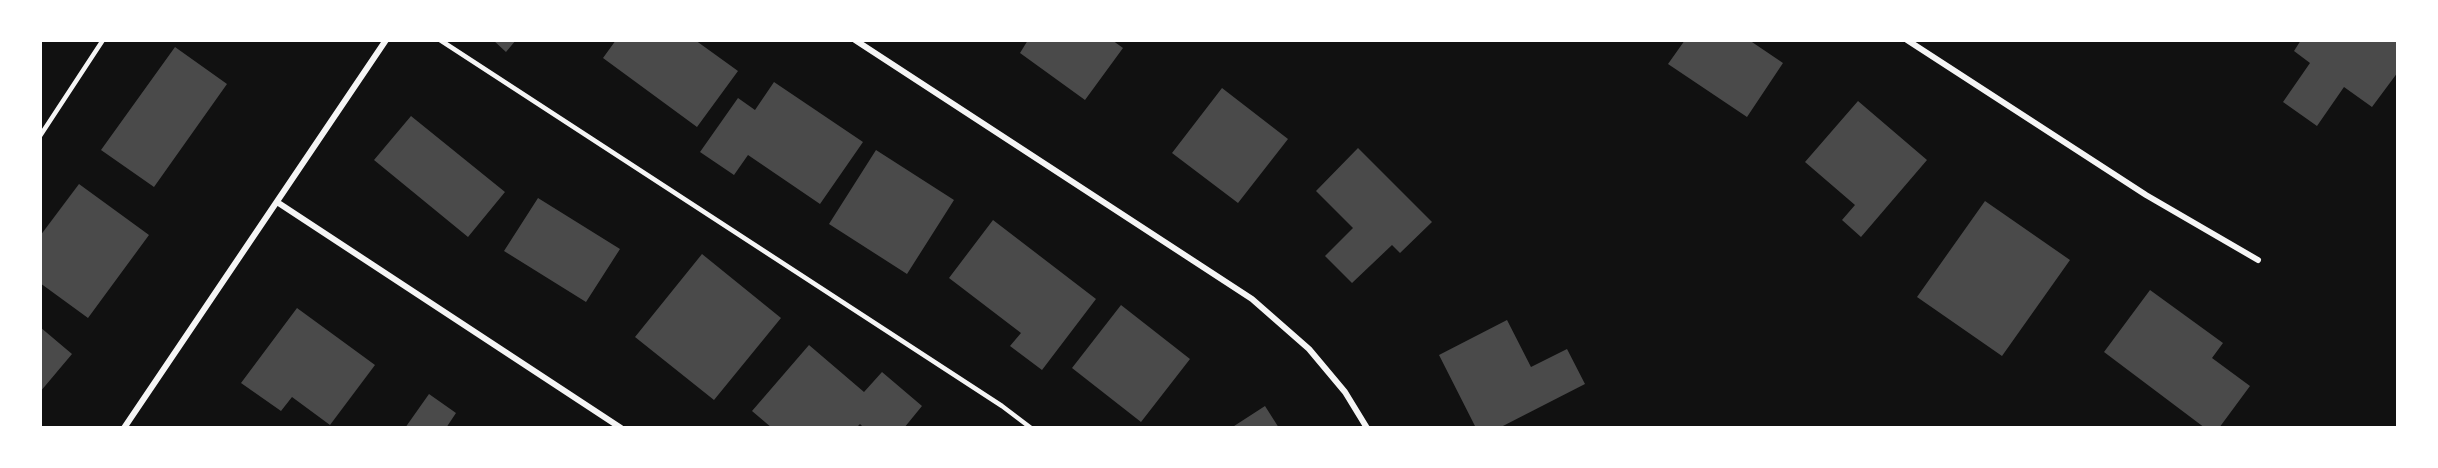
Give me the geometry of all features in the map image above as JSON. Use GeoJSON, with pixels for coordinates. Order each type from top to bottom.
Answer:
{"type":"FeatureCollection","features":[{"type":"Feature","properties":{"kind":"street"},"geometry":{"type":"LineString","coordinates":[[124,428],[386,40]]}},
{"type":"Feature","properties":{"kind":"street"},"geometry":{"type":"LineString","coordinates":[[855,40],[1252,299],[1309,350],[1345,392],[1367,428]]}},
{"type":"Feature","properties":{"kind":"street"},"geometry":{"type":"LineString","coordinates":[[1907,40],[2146,195],[2258,260]]}},
{"type":"Feature","properties":{"kind":"street"},"geometry":{"type":"LineString","coordinates":[[277,202],[621,428]]}},
{"type":"Feature","properties":{"kind":"lane"},"geometry":{"type":"LineString","coordinates":[[40,136],[103,40]]}},
{"type":"Feature","properties":{"kind":"lane"},"geometry":{"type":"LineString","coordinates":[[440,40],[1002,406],[1031,428]]}},
{"type":"Feature","properties":{"kind":"building"},"geometry":{"type":"Polygon","coordinates":[[[493,40],[516,40],[506,52],[493,40]]]}},
{"type":"Feature","properties":{"kind":"building"},"geometry":{"type":"Polygon","coordinates":[[[616,40],[695,40],[738,71],[697,127],[603,58],[616,40]]]}},
{"type":"Feature","properties":{"kind":"building"},"geometry":{"type":"Polygon","coordinates":[[[1028,40],[1112,40],[1123,48],[1085,100],[1020,53],[1028,40]]]}},
{"type":"Feature","properties":{"kind":"building"},"geometry":{"type":"Polygon","coordinates":[[[1685,40],[1749,40],[1783,63],[1747,117],[1668,64],[1685,40]]]}},
{"type":"Feature","properties":{"kind":"building"},"geometry":{"type":"Polygon","coordinates":[[[2301,40],[2398,40],[2398,72],[2372,107],[2344,87],[2317,126],[2283,102],[2310,63],[2294,51],[2301,40]]]}},
{"type":"Feature","properties":{"kind":"building"},"geometry":{"type":"Polygon","coordinates":[[[175,47],[227,84],[154,187],[101,150],[175,47]]]}},
{"type":"Feature","properties":{"kind":"building"},"geometry":{"type":"Polygon","coordinates":[[[774,82],[863,142],[820,204],[748,155],[734,175],[700,152],[738,98],[755,110],[774,82]]]}},
{"type":"Feature","properties":{"kind":"building"},"geometry":{"type":"Polygon","coordinates":[[[1222,88],[1288,139],[1238,203],[1172,153],[1222,88]]]}},
{"type":"Feature","properties":{"kind":"building"},"geometry":{"type":"Polygon","coordinates":[[[1858,101],[1927,160],[1861,237],[1842,220],[1855,205],[1805,162],[1858,101]]]}},
{"type":"Feature","properties":{"kind":"building"},"geometry":{"type":"Polygon","coordinates":[[[411,116],[505,192],[468,237],[374,160],[411,116]]]}},
{"type":"Feature","properties":{"kind":"building"},"geometry":{"type":"Polygon","coordinates":[[[1358,148],[1432,222],[1400,253],[1392,245],[1352,283],[1325,256],[1353,228],[1316,191],[1358,148]]]}},
{"type":"Feature","properties":{"kind":"building"},"geometry":{"type":"Polygon","coordinates":[[[876,150],[954,200],[907,274],[829,224],[876,150]]]}},
{"type":"Feature","properties":{"kind":"building"},"geometry":{"type":"Polygon","coordinates":[[[79,184],[149,235],[88,318],[40,283],[40,236],[79,184]]]}},
{"type":"Feature","properties":{"kind":"building"},"geometry":{"type":"Polygon","coordinates":[[[538,198],[620,249],[586,302],[504,251],[538,198]]]}},
{"type":"Feature","properties":{"kind":"building"},"geometry":{"type":"Polygon","coordinates":[[[1985,201],[2070,260],[2002,356],[1917,297],[1985,201]]]}},
{"type":"Feature","properties":{"kind":"building"},"geometry":{"type":"Polygon","coordinates":[[[993,220],[1096,299],[1042,370],[1010,346],[1021,333],[949,278],[993,220]]]}},
{"type":"Feature","properties":{"kind":"building"},"geometry":{"type":"Polygon","coordinates":[[[702,254],[781,318],[714,400],[635,337],[702,254]]]}},
{"type":"Feature","properties":{"kind":"building"},"geometry":{"type":"Polygon","coordinates":[[[2150,290],[2223,343],[2212,358],[2250,386],[2219,428],[2205,428],[2104,352],[2150,290]]]}},
{"type":"Feature","properties":{"kind":"building"},"geometry":{"type":"Polygon","coordinates":[[[1121,305],[1190,359],[1141,422],[1072,368],[1121,305]]]}},
{"type":"Feature","properties":{"kind":"building"},"geometry":{"type":"Polygon","coordinates":[[[297,308],[375,365],[330,425],[292,397],[281,411],[241,383],[297,308]]]}},
{"type":"Feature","properties":{"kind":"building"},"geometry":{"type":"Polygon","coordinates":[[[1507,320],[1531,367],[1567,349],[1585,384],[1499,428],[1476,428],[1439,355],[1507,320]]]}},
{"type":"Feature","properties":{"kind":"building"},"geometry":{"type":"Polygon","coordinates":[[[40,327],[72,354],[40,392],[40,327]]]}},
{"type":"Feature","properties":{"kind":"building"},"geometry":{"type":"Polygon","coordinates":[[[809,345],[864,392],[882,372],[922,406],[904,428],[864,428],[860,424],[856,428],[772,428],[752,411],[809,345]]]}},
{"type":"Feature","properties":{"kind":"building"},"geometry":{"type":"Polygon","coordinates":[[[429,394],[456,413],[446,428],[405,428],[429,394]]]}},
{"type":"Feature","properties":{"kind":"building"},"geometry":{"type":"Polygon","coordinates":[[[1265,406],[1279,428],[1231,428],[1265,406]]]}}]}
